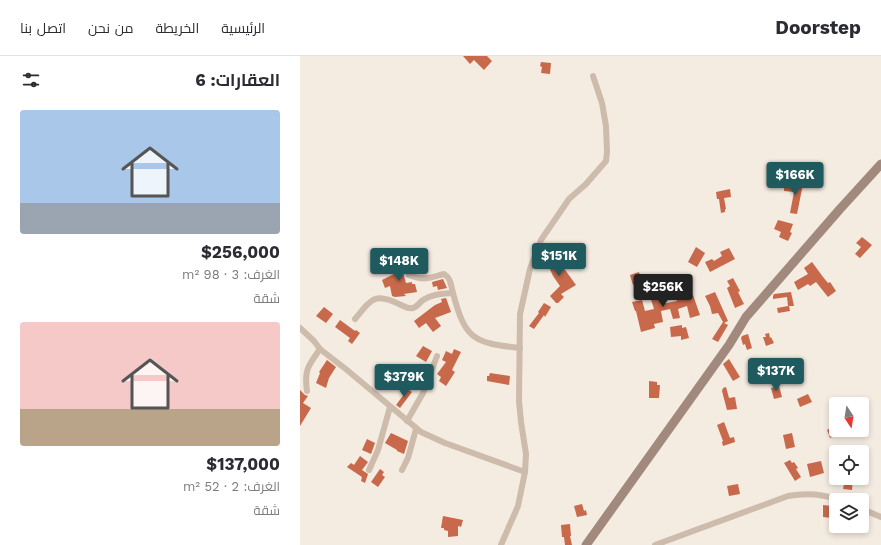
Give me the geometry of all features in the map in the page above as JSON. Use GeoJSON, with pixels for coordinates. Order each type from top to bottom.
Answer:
{"type":"FeatureCollection","features":[{"type":"Feature","properties":{"kind":"street"},"geometry":{"type":"LineString","coordinates":[[501,545],[518,506],[525,472],[526,454],[521,422],[520,400],[520,314],[530,269],[541,240],[569,199],[586,184],[606,161],[606,126],[602,103],[593,76]]}},
{"type":"Feature","properties":{"kind":"street"},"geometry":{"type":"LineString","coordinates":[[586,545],[729,345],[746,317],[881,164]]}},
{"type":"Feature","properties":{"kind":"street"},"geometry":{"type":"LineString","coordinates":[[410,275],[418,279],[426,279],[444,274],[448,276],[451,282],[458,314],[464,326],[474,337],[480,341],[499,346],[520,348]]}},
{"type":"Feature","properties":{"kind":"street"},"geometry":{"type":"LineString","coordinates":[[356,319],[367,304],[373,300],[382,298],[413,309],[421,301],[431,296],[453,293]]}},
{"type":"Feature","properties":{"kind":"street"},"geometry":{"type":"LineString","coordinates":[[300,328],[320,349],[348,370],[416,429],[425,435],[525,472]]}},
{"type":"Feature","properties":{"kind":"street"},"geometry":{"type":"LineString","coordinates":[[307,391],[305,378],[308,366],[320,349]]}},
{"type":"Feature","properties":{"kind":"street"},"geometry":{"type":"LineString","coordinates":[[407,421],[423,392],[438,356]]}},
{"type":"Feature","properties":{"kind":"street"},"geometry":{"type":"LineString","coordinates":[[369,470],[378,450],[390,407]]}},
{"type":"Feature","properties":{"kind":"street"},"geometry":{"type":"LineString","coordinates":[[402,470],[408,458],[416,429]]}},
{"type":"Feature","properties":{"kind":"street"},"geometry":{"type":"LineString","coordinates":[[655,545],[788,496],[810,494],[829,497]]}},
{"type":"Feature","properties":{"kind":"street"},"geometry":{"type":"LineString","coordinates":[[869,512],[881,517]]}},
{"type":"Feature","properties":{"kind":"building"},"geometry":{"type":"Polygon","coordinates":[[[463,56],[487,56],[492,61],[484,70],[474,60],[470,64],[463,56]]]}},
{"type":"Feature","properties":{"kind":"building"},"geometry":{"type":"Polygon","coordinates":[[[541,62],[551,63],[550,74],[541,73],[541,62]]]}},
{"type":"Feature","properties":{"kind":"building"},"geometry":{"type":"Polygon","coordinates":[[[796,182],[803,184],[797,214],[790,213],[794,192],[784,191],[784,185],[795,186],[796,182]]]}},
{"type":"Feature","properties":{"kind":"building"},"geometry":{"type":"Polygon","coordinates":[[[730,189],[731,197],[724,198],[726,209],[725,212],[721,213],[719,199],[717,199],[716,192],[730,189]]]}},
{"type":"Feature","properties":{"kind":"building"},"geometry":{"type":"Polygon","coordinates":[[[778,220],[793,224],[790,232],[792,233],[788,241],[779,237],[781,232],[774,229],[778,220]]]}},
{"type":"Feature","properties":{"kind":"building"},"geometry":{"type":"Polygon","coordinates":[[[862,237],[872,245],[860,258],[855,254],[861,247],[856,243],[862,237]]]}},
{"type":"Feature","properties":{"kind":"building"},"geometry":{"type":"Polygon","coordinates":[[[696,247],[705,253],[697,267],[688,262],[696,247]]]}},
{"type":"Feature","properties":{"kind":"building"},"geometry":{"type":"Polygon","coordinates":[[[729,248],[735,259],[710,272],[705,262],[712,259],[714,261],[722,256],[720,252],[729,248]]]}},
{"type":"Feature","properties":{"kind":"building"},"geometry":{"type":"Polygon","coordinates":[[[554,251],[559,260],[561,259],[563,267],[576,285],[561,294],[564,297],[558,303],[556,303],[550,296],[560,286],[553,276],[548,265],[550,264],[545,255],[554,251]]]}},
{"type":"Feature","properties":{"kind":"building"},"geometry":{"type":"Polygon","coordinates":[[[401,259],[406,268],[402,269],[406,283],[412,282],[412,284],[415,284],[417,292],[404,294],[406,296],[395,297],[392,296],[390,286],[385,288],[382,280],[398,272],[393,263],[401,259]]]}},
{"type":"Feature","properties":{"kind":"building"},"geometry":{"type":"Polygon","coordinates":[[[812,262],[836,291],[828,297],[816,282],[810,286],[808,284],[798,290],[794,282],[808,274],[804,268],[812,262]]]}},
{"type":"Feature","properties":{"kind":"building"},"geometry":{"type":"Polygon","coordinates":[[[639,272],[641,279],[637,280],[638,284],[633,285],[630,275],[639,272]]]}},
{"type":"Feature","properties":{"kind":"building"},"geometry":{"type":"Polygon","coordinates":[[[733,278],[740,291],[738,292],[744,304],[735,308],[727,288],[730,286],[727,281],[733,278]]]}},
{"type":"Feature","properties":{"kind":"building"},"geometry":{"type":"Polygon","coordinates":[[[443,279],[447,288],[438,290],[437,286],[433,287],[432,282],[443,279]]]}},
{"type":"Feature","properties":{"kind":"building"},"geometry":{"type":"Polygon","coordinates":[[[681,281],[682,286],[679,287],[682,298],[693,295],[700,315],[690,318],[687,306],[678,309],[680,318],[673,319],[670,309],[661,311],[663,322],[654,324],[655,328],[641,332],[636,311],[632,302],[642,300],[645,311],[654,309],[647,287],[657,284],[662,304],[677,301],[673,283],[681,281]]]}},
{"type":"Feature","properties":{"kind":"building"},"geometry":{"type":"Polygon","coordinates":[[[715,292],[728,321],[724,323],[728,325],[718,342],[712,339],[723,322],[718,313],[712,314],[705,296],[715,292]]]}},
{"type":"Feature","properties":{"kind":"building"},"geometry":{"type":"Polygon","coordinates":[[[791,292],[794,306],[789,306],[790,311],[778,313],[777,308],[788,306],[787,297],[773,299],[774,294],[791,292]]]}},
{"type":"Feature","properties":{"kind":"building"},"geometry":{"type":"Polygon","coordinates":[[[446,298],[451,312],[435,318],[441,326],[433,332],[426,323],[419,328],[414,321],[435,305],[442,302],[441,299],[446,298]]]}},
{"type":"Feature","properties":{"kind":"building"},"geometry":{"type":"Polygon","coordinates":[[[544,303],[551,307],[545,317],[544,315],[534,329],[529,326],[539,313],[538,312],[544,303]]]}},
{"type":"Feature","properties":{"kind":"building"},"geometry":{"type":"Polygon","coordinates":[[[324,307],[333,314],[326,323],[316,316],[324,307]]]}},
{"type":"Feature","properties":{"kind":"building"},"geometry":{"type":"Polygon","coordinates":[[[340,320],[360,333],[352,344],[348,341],[350,338],[335,327],[340,320]]]}},
{"type":"Feature","properties":{"kind":"building"},"geometry":{"type":"Polygon","coordinates":[[[682,325],[682,328],[686,327],[689,338],[681,340],[681,336],[671,337],[670,327],[682,325]]]}},
{"type":"Feature","properties":{"kind":"building"},"geometry":{"type":"Polygon","coordinates":[[[769,333],[770,338],[771,337],[774,343],[766,346],[763,337],[766,337],[765,334],[769,333]]]}},
{"type":"Feature","properties":{"kind":"building"},"geometry":{"type":"Polygon","coordinates":[[[748,334],[752,348],[747,350],[745,344],[743,345],[741,338],[742,336],[748,334]]]}},
{"type":"Feature","properties":{"kind":"building"},"geometry":{"type":"Polygon","coordinates":[[[423,346],[432,351],[426,362],[416,356],[423,346]]]}},
{"type":"Feature","properties":{"kind":"building"},"geometry":{"type":"Polygon","coordinates":[[[454,349],[461,352],[452,370],[455,372],[446,386],[439,381],[441,377],[437,374],[446,362],[442,360],[446,351],[452,354],[454,349]]]}},
{"type":"Feature","properties":{"kind":"building"},"geometry":{"type":"Polygon","coordinates":[[[729,359],[740,377],[733,381],[723,364],[729,359]]]}},
{"type":"Feature","properties":{"kind":"building"},"geometry":{"type":"Polygon","coordinates":[[[327,360],[336,367],[329,378],[326,388],[316,383],[320,373],[319,372],[327,360]]]}},
{"type":"Feature","properties":{"kind":"building"},"geometry":{"type":"Polygon","coordinates":[[[490,373],[510,376],[509,385],[487,381],[487,376],[489,376],[490,373]]]}},
{"type":"Feature","properties":{"kind":"building"},"geometry":{"type":"Polygon","coordinates":[[[649,381],[657,382],[657,385],[660,385],[659,398],[649,398],[649,381]]]}},
{"type":"Feature","properties":{"kind":"building"},"geometry":{"type":"Polygon","coordinates":[[[779,386],[782,397],[774,399],[771,388],[779,386]]]}},
{"type":"Feature","properties":{"kind":"building"},"geometry":{"type":"Polygon","coordinates":[[[726,387],[729,398],[735,397],[737,409],[727,410],[722,391],[723,388],[726,387]]]}},
{"type":"Feature","properties":{"kind":"building"},"geometry":{"type":"Polygon","coordinates":[[[408,389],[412,392],[400,408],[396,405],[408,389]]]}},
{"type":"Feature","properties":{"kind":"building"},"geometry":{"type":"Polygon","coordinates":[[[300,390],[308,396],[303,403],[311,408],[300,426],[300,390]]]}},
{"type":"Feature","properties":{"kind":"building"},"geometry":{"type":"Polygon","coordinates":[[[808,394],[812,402],[800,407],[797,399],[808,394]]]}},
{"type":"Feature","properties":{"kind":"building"},"geometry":{"type":"Polygon","coordinates":[[[724,422],[730,438],[734,437],[735,442],[723,446],[723,441],[717,425],[724,422]]]}},
{"type":"Feature","properties":{"kind":"building"},"geometry":{"type":"Polygon","coordinates":[[[391,433],[408,441],[404,454],[385,443],[391,433]]]}},
{"type":"Feature","properties":{"kind":"building"},"geometry":{"type":"Polygon","coordinates":[[[792,433],[795,447],[786,449],[783,435],[792,433]]]}},
{"type":"Feature","properties":{"kind":"building"},"geometry":{"type":"Polygon","coordinates":[[[367,439],[375,443],[371,454],[362,450],[367,439]]]}},
{"type":"Feature","properties":{"kind":"building"},"geometry":{"type":"Polygon","coordinates":[[[360,456],[368,462],[362,470],[368,474],[365,483],[361,481],[362,477],[347,467],[351,463],[354,465],[360,456]]]}},
{"type":"Feature","properties":{"kind":"building"},"geometry":{"type":"Polygon","coordinates":[[[790,460],[792,463],[794,462],[798,468],[796,469],[801,477],[795,481],[784,463],[790,460]]]}},
{"type":"Feature","properties":{"kind":"building"},"geometry":{"type":"Polygon","coordinates":[[[821,461],[824,473],[810,477],[807,464],[821,461]]]}},
{"type":"Feature","properties":{"kind":"building"},"geometry":{"type":"Polygon","coordinates":[[[380,469],[384,472],[382,475],[385,477],[378,487],[371,482],[380,469]]]}},
{"type":"Feature","properties":{"kind":"building"},"geometry":{"type":"Polygon","coordinates":[[[738,484],[740,494],[729,496],[727,486],[738,484]]]}},
{"type":"Feature","properties":{"kind":"building"},"geometry":{"type":"Polygon","coordinates":[[[844,485],[852,485],[852,490],[843,489],[844,485]]]}},
{"type":"Feature","properties":{"kind":"building"},"geometry":{"type":"Polygon","coordinates":[[[582,504],[587,515],[577,517],[574,506],[582,504]]]}},
{"type":"Feature","properties":{"kind":"building"},"geometry":{"type":"Polygon","coordinates":[[[823,505],[829,506],[829,518],[823,517],[823,505]]]}},
{"type":"Feature","properties":{"kind":"building"},"geometry":{"type":"Polygon","coordinates":[[[443,516],[463,520],[461,527],[458,526],[458,536],[448,537],[448,531],[441,528],[443,516]]]}},
{"type":"Feature","properties":{"kind":"building"},"geometry":{"type":"Polygon","coordinates":[[[570,524],[572,545],[565,545],[564,537],[562,537],[561,525],[570,524]]]}}]}
